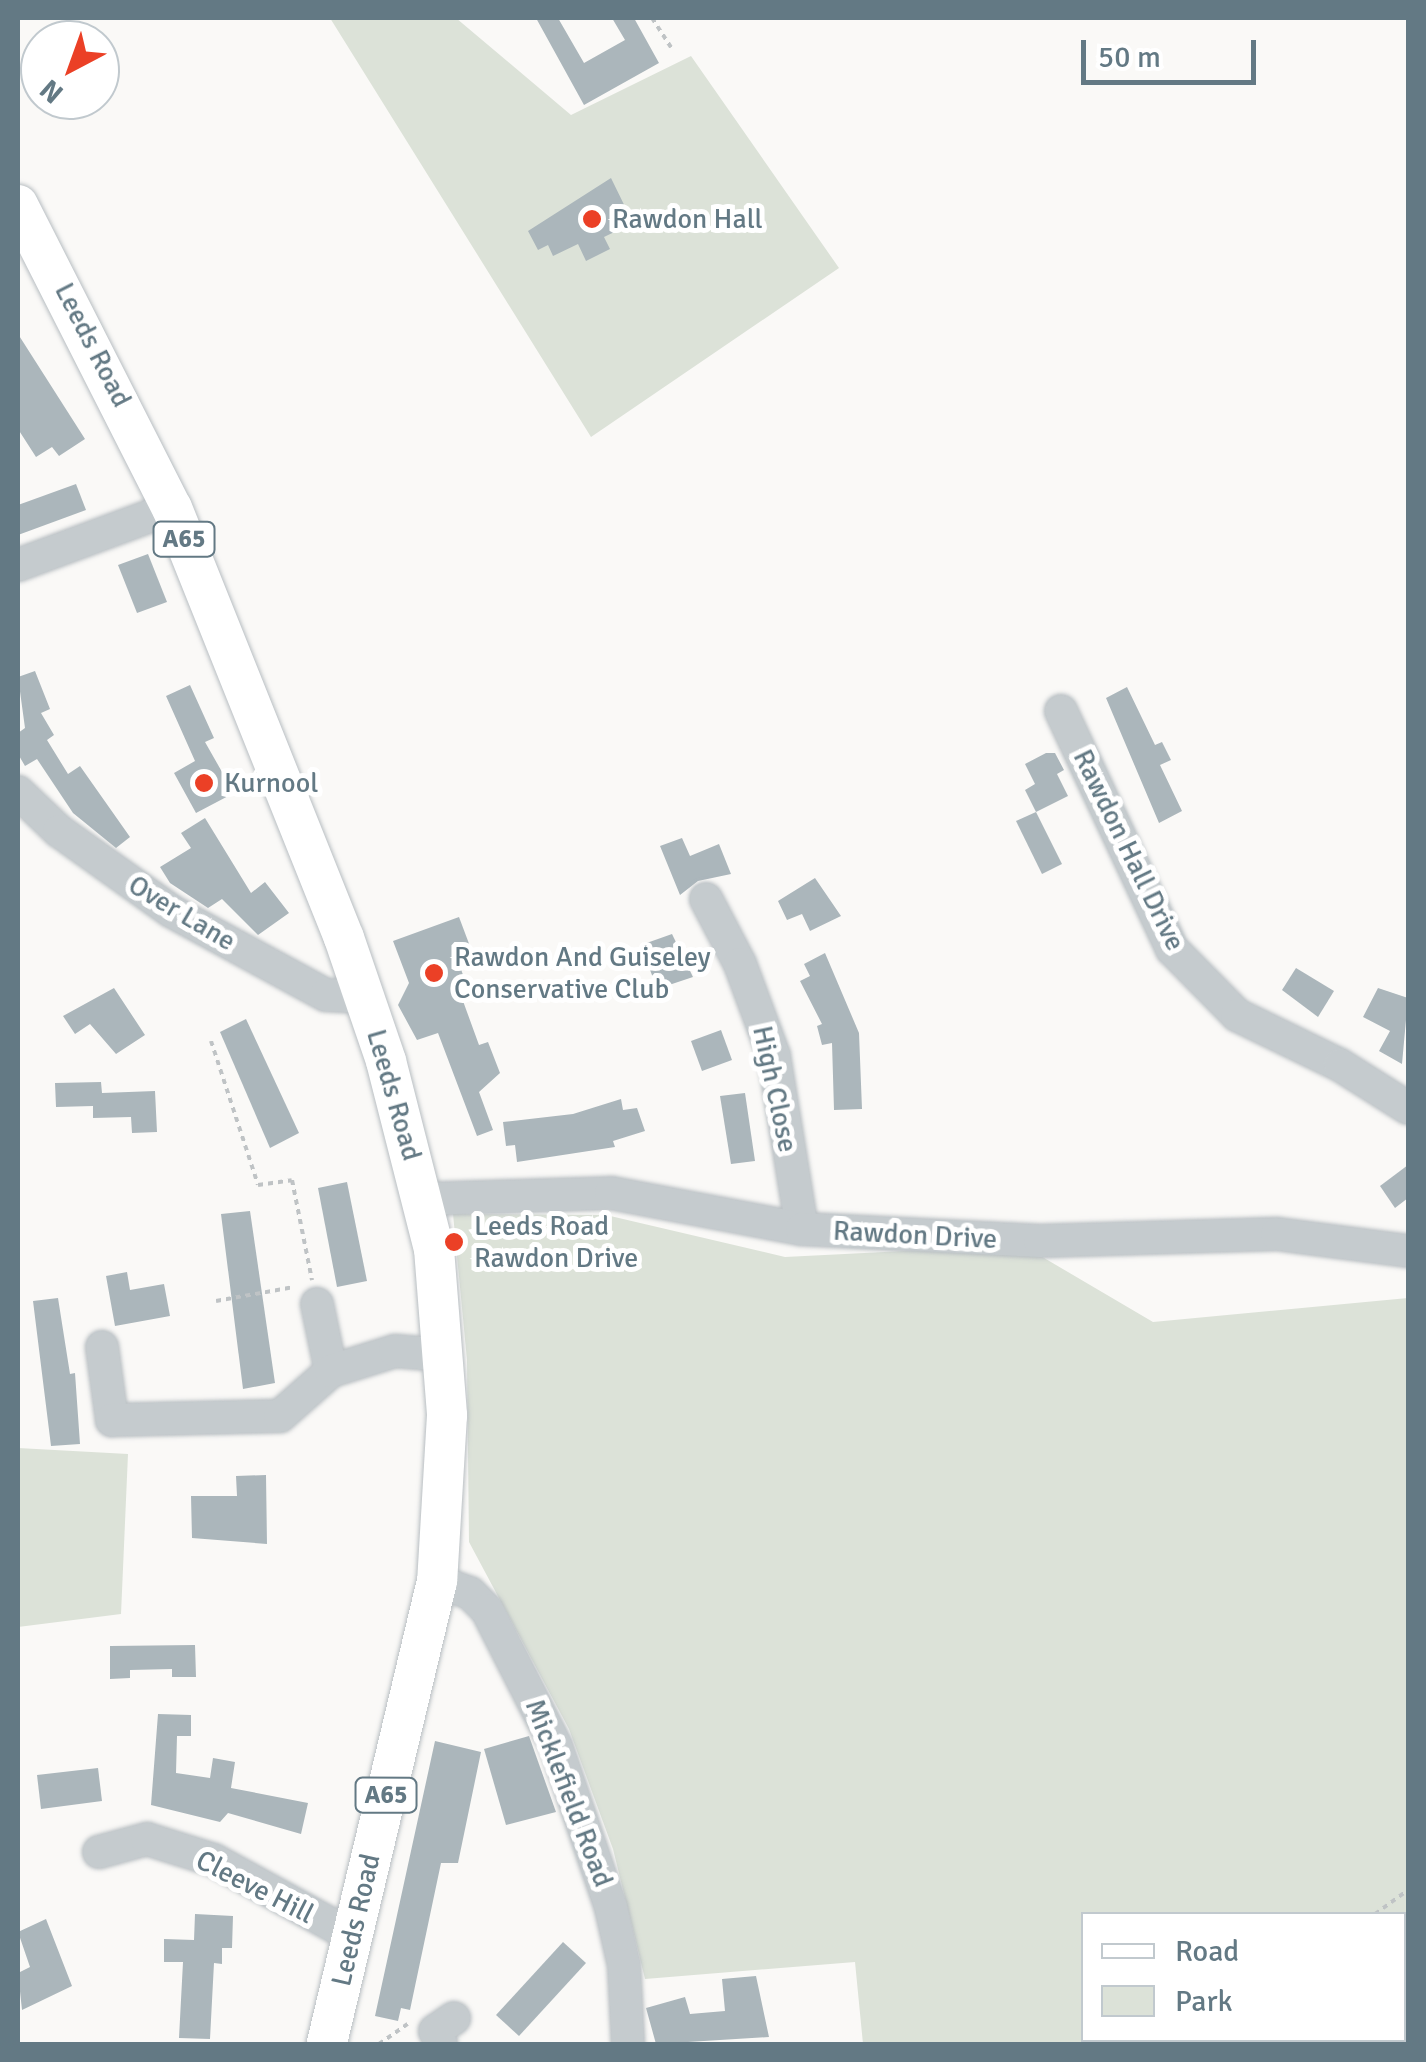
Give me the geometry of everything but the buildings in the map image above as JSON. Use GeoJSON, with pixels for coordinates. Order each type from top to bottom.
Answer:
{"type":"FeatureCollection","features":[{"type":"Feature","properties":{"kind":"main road","name":"Leeds Road"},"geometry":{"type":"LineString","coordinates":[[18,206],[172,508],[364,997],[424,1199],[444,1355],[447,1415],[437,1582],[327,2044]]}},
{"type":"Feature","properties":{"kind":"street"},"geometry":{"type":"LineString","coordinates":[[18,565],[172,508]]}},
{"type":"Feature","properties":{"kind":"street","name":"Rawdon Hall Drive"},"geometry":{"type":"LineString","coordinates":[[1061,711],[1172,950],[1237,1014],[1340,1064],[1408,1108]]}},
{"type":"Feature","properties":{"kind":"street","name":"Over Lane"},"geometry":{"type":"LineString","coordinates":[[18,792],[59,831],[171,911],[326,995],[364,997]]}},
{"type":"Feature","properties":{"kind":"street","name":"High Close"},"geometry":{"type":"LineString","coordinates":[[706,899],[740,964],[774,1056],[802,1230]]}},
{"type":"Feature","properties":{"kind":"street","name":"Rawdon Drive"},"geometry":{"type":"LineString","coordinates":[[424,1199],[611,1194],[802,1230],[1040,1241],[1277,1234],[1408,1251]]}},
{"type":"Feature","properties":{"kind":"street"},"geometry":{"type":"LineString","coordinates":[[315,1294],[331,1371]]}},
{"type":"Feature","properties":{"kind":"street"},"geometry":{"type":"LineString","coordinates":[[102,1347],[112,1420],[280,1416],[331,1371],[394,1351],[444,1355]]}},
{"type":"Feature","properties":{"kind":"street","name":"Micklefield Road"},"geometry":{"type":"LineString","coordinates":[[437,1582],[454,1585],[487,1610],[556,1746],[611,1908],[624,1965],[628,2044]]}},
{"type":"Feature","properties":{"kind":"street","name":"Cleeve Hill"},"geometry":{"type":"LineString","coordinates":[[100,1852],[148,1839],[180,1850],[352,1936]]}},
{"type":"Feature","properties":{"kind":"path"},"geometry":{"type":"LineString","coordinates":[[652,18],[671,47]]}},
{"type":"Feature","properties":{"kind":"path"},"geometry":{"type":"LineString","coordinates":[[211,1041],[258,1185],[292,1180],[315,1294],[216,1302]]}},
{"type":"Feature","properties":{"kind":"path"},"geometry":{"type":"LineString","coordinates":[[1378,1912],[1408,1890]]}},
{"type":"Feature","properties":{"kind":"green space"},"geometry":{"type":"Polygon","coordinates":[[[330,18],[456,18],[571,115],[691,56],[839,268],[591,437],[330,18]]]}},
{"type":"Feature","properties":{"kind":"green space"},"geometry":{"type":"Polygon","coordinates":[[[453,1214],[606,1215],[785,1257],[1022,1245],[1153,1322],[1408,1298],[1408,2044],[1301,2042],[1406,2042],[1406,1912],[1081,1912],[1081,2042],[1188,2044],[863,2044],[855,1962],[645,1979],[613,1849],[569,1729],[469,1542],[467,1360],[453,1214]]]}},
{"type":"Feature","properties":{"kind":"green space"},"geometry":{"type":"Polygon","coordinates":[[[18,1448],[128,1454],[121,1614],[18,1627],[18,1448]]]}},
{"type":"Feature","properties":{"kind":"place","name":"Rawdon Hall"},"geometry":{"type":"Point","coordinates":[592,219]}},
{"type":"Feature","properties":{"kind":"place","name":"Kurnool"},"geometry":{"type":"Point","coordinates":[204,783]}},
{"type":"Feature","properties":{"kind":"place","name":"Rawdon And Guiseley Conservative Club"},"geometry":{"type":"Point","coordinates":[434,973]}},
{"type":"Feature","properties":{"kind":"place","name":"Leeds Road Rawdon Drive"},"geometry":{"type":"Point","coordinates":[454,1242]}}]}
